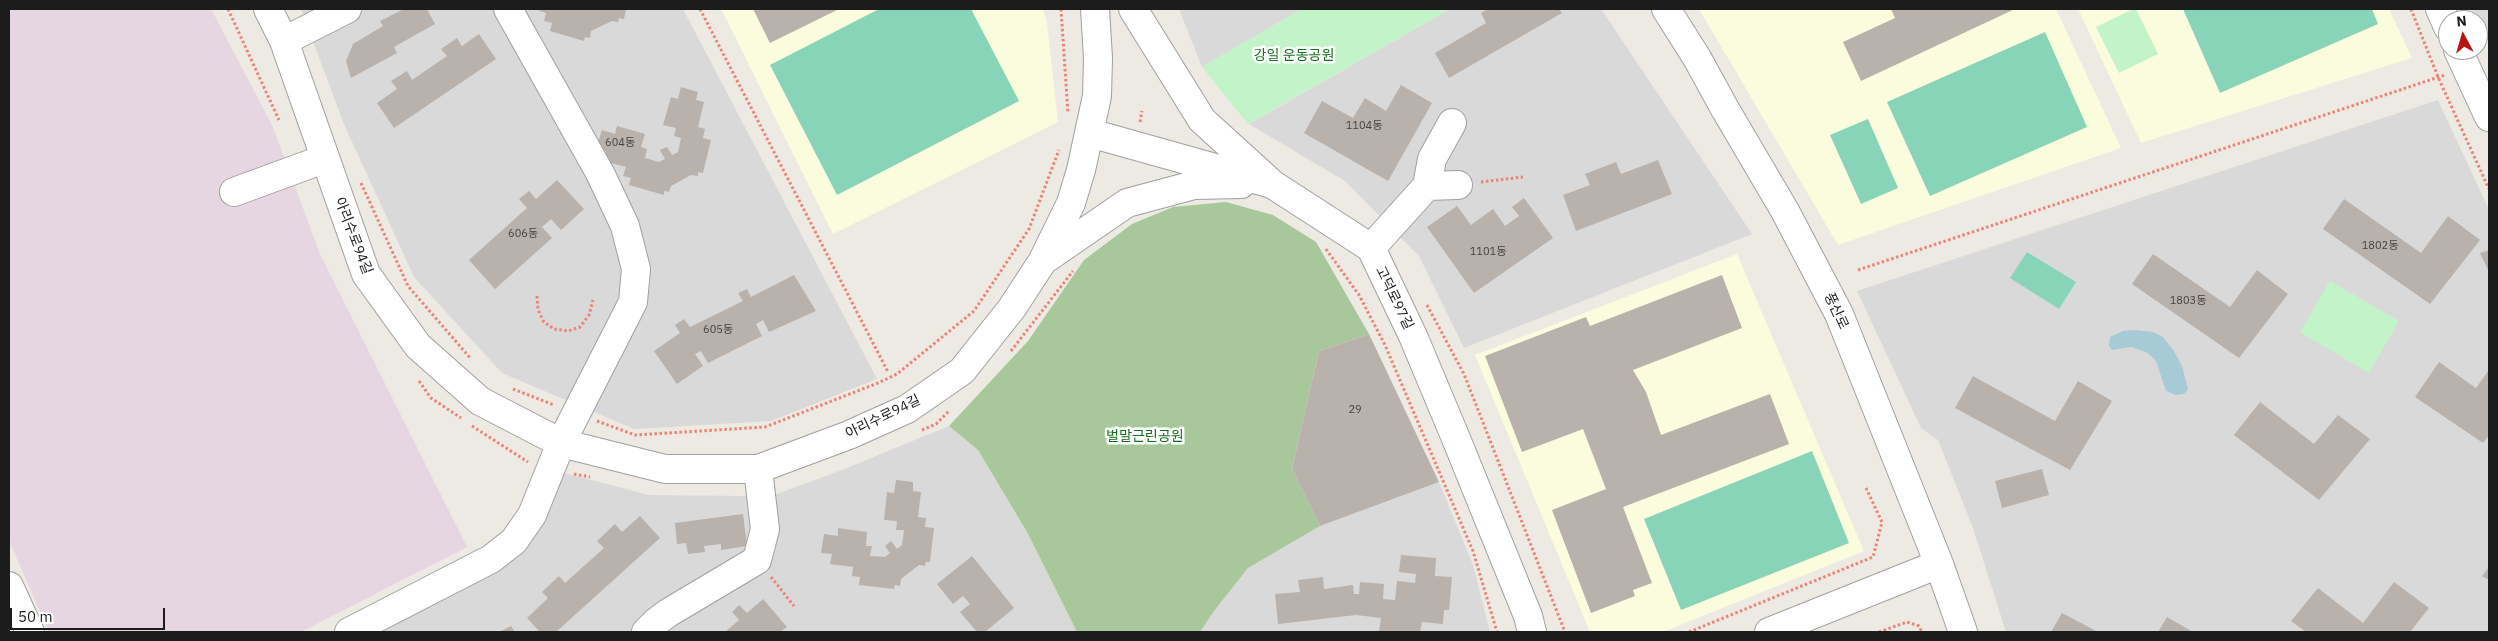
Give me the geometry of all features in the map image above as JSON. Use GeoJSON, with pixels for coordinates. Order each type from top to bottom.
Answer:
{"type":"FeatureCollection","features":[{"type":"Feature","properties":{"kind":"street","name":"아리수로94길"},"geometry":{"type":"LineString","coordinates":[[268,9],[284,41],[366,274],[418,346],[480,401],[562,443],[665,469],[758,469],[849,435],[907,409],[962,372],[1012,308],[1042,262],[1070,203],[1090,133],[1097,96],[1098,58],[1095,9]]}},
{"type":"Feature","properties":{"kind":"street"},"geometry":{"type":"LineString","coordinates":[[284,41],[347,9]]}},
{"type":"Feature","properties":{"kind":"street"},"geometry":{"type":"LineString","coordinates":[[349,632],[491,559],[514,541],[532,515],[562,443],[633,302],[636,269],[625,226],[600,172],[508,9]]}},
{"type":"Feature","properties":{"kind":"street"},"geometry":{"type":"LineString","coordinates":[[1133,9],[1202,120],[1272,184],[1371,248],[1427,186],[1432,159],[1452,123]]}},
{"type":"Feature","properties":{"kind":"street","name":"풍산로"},"geometry":{"type":"LineString","coordinates":[[1666,9],[1698,58],[1785,211],[1838,314],[1939,564],[1963,632]]}},
{"type":"Feature","properties":{"kind":"street"},"geometry":{"type":"LineString","coordinates":[[2463,60],[2489,117]]}},
{"type":"Feature","properties":{"kind":"street"},"geometry":{"type":"LineString","coordinates":[[1090,133],[1272,184]]}},
{"type":"Feature","properties":{"kind":"street"},"geometry":{"type":"LineString","coordinates":[[234,192],[324,159]]}},
{"type":"Feature","properties":{"kind":"street"},"geometry":{"type":"LineString","coordinates":[[1042,262],[1127,204],[1194,185],[1272,184]]}},
{"type":"Feature","properties":{"kind":"street"},"geometry":{"type":"LineString","coordinates":[[1427,186],[1458,185]]}},
{"type":"Feature","properties":{"kind":"street","name":"고덕로97길"},"geometry":{"type":"LineString","coordinates":[[1371,248],[1413,336],[1528,616],[1532,632]]}},
{"type":"Feature","properties":{"kind":"street"},"geometry":{"type":"LineString","coordinates":[[646,632],[668,614],[758,560],[766,529],[758,469]]}},
{"type":"Feature","properties":{"kind":"street"},"geometry":{"type":"LineString","coordinates":[[1769,632],[1939,564]]}},
{"type":"Feature","properties":{"kind":"street"},"geometry":{"type":"LineString","coordinates":[[9,586],[30,632]]}},
{"type":"Feature","properties":{"kind":"path"},"geometry":{"type":"LineString","coordinates":[[228,9],[279,120]]}},
{"type":"Feature","properties":{"kind":"path"},"geometry":{"type":"LineString","coordinates":[[700,9],[888,372]]}},
{"type":"Feature","properties":{"kind":"path"},"geometry":{"type":"LineString","coordinates":[[1061,9],[1068,116]]}},
{"type":"Feature","properties":{"kind":"path"},"geometry":{"type":"LineString","coordinates":[[2411,9],[2438,77],[2489,189]]}},
{"type":"Feature","properties":{"kind":"path"},"geometry":{"type":"LineString","coordinates":[[1858,270],[2438,77]]}},
{"type":"Feature","properties":{"kind":"path"},"geometry":{"type":"LineString","coordinates":[[506,386],[635,435],[766,427],[878,383],[896,374],[974,312],[1029,229],[1062,143]]}},
{"type":"Feature","properties":{"kind":"path"},"geometry":{"type":"LineString","coordinates":[[1458,185],[1523,177]]}},
{"type":"Feature","properties":{"kind":"path"},"geometry":{"type":"LineString","coordinates":[[361,182],[408,286],[476,365]]}},
{"type":"Feature","properties":{"kind":"path"},"geometry":{"type":"LineString","coordinates":[[1320,245],[1359,295],[1385,345],[1473,551],[1497,632]]}},
{"type":"Feature","properties":{"kind":"path"},"geometry":{"type":"LineString","coordinates":[[537,296],[538,310],[544,322],[554,329],[568,331],[580,327],[589,315],[593,300]]}},
{"type":"Feature","properties":{"kind":"path"},"geometry":{"type":"LineString","coordinates":[[1689,632],[1873,557],[1882,522],[1866,488]]}},
{"type":"Feature","properties":{"kind":"path"},"geometry":{"type":"LineString","coordinates":[[766,571],[794,606]]}},
{"type":"Feature","properties":{"kind":"path"},"geometry":{"type":"LineString","coordinates":[[1879,632],[1907,622],[1919,626],[1922,632]]}},
{"type":"Feature","properties":{"kind":"shaded area"},"geometry":{"type":"Polygon","coordinates":[[[9,9],[211,9],[272,125],[320,254],[467,547],[301,632],[49,632],[9,540],[9,9]]]}},
{"type":"Feature","properties":{"kind":"shaded area"},"geometry":{"type":"Polygon","coordinates":[[[301,9],[683,9],[877,379],[771,421],[634,429],[502,373],[414,277],[343,122],[301,9]]]}},
{"type":"Feature","properties":{"kind":"shaded area"},"geometry":{"type":"Polygon","coordinates":[[[721,9],[1043,9],[1047,23],[1058,122],[833,234],[721,9]]]}},
{"type":"Feature","properties":{"kind":"shaded area"},"geometry":{"type":"Polygon","coordinates":[[[1179,9],[1302,9],[1202,67],[1179,9]]]}},
{"type":"Feature","properties":{"kind":"shaded area"},"geometry":{"type":"Polygon","coordinates":[[[1450,9],[1601,9],[1752,234],[1464,348],[1419,256],[1345,181],[1249,124],[1450,9]]]}},
{"type":"Feature","properties":{"kind":"shaded area"},"geometry":{"type":"Polygon","coordinates":[[[1699,9],[2056,9],[2121,148],[1838,245],[1699,9]]]}},
{"type":"Feature","properties":{"kind":"shaded area"},"geometry":{"type":"Polygon","coordinates":[[[2078,9],[2389,9],[2412,58],[2141,143],[2078,9]]]}},
{"type":"Feature","properties":{"kind":"shaded area"},"geometry":{"type":"Polygon","coordinates":[[[2489,9],[2488,40],[2488,10],[2471,10],[2489,9]]]}},
{"type":"Feature","properties":{"kind":"shaded area"},"geometry":{"type":"Polygon","coordinates":[[[2438,100],[2489,210],[2489,632],[2006,632],[1973,528],[1938,440],[1921,428],[1857,291],[2438,100]]]}},
{"type":"Feature","properties":{"kind":"shaded area"},"geometry":{"type":"Polygon","coordinates":[[[1737,254],[1864,551],[1663,632],[1590,632],[1475,355],[1737,254]]]}},
{"type":"Feature","properties":{"kind":"shaded area"},"geometry":{"type":"Polygon","coordinates":[[[949,426],[978,450],[1027,532],[1077,632],[374,632],[506,565],[536,534],[564,473],[649,495],[744,496],[777,494],[842,470],[949,426]]]}},
{"type":"Feature","properties":{"kind":"shaded area"},"geometry":{"type":"Polygon","coordinates":[[[1439,482],[1473,565],[1490,632],[1200,632],[1248,568],[1320,526],[1439,482]]]}},
{"type":"Feature","properties":{"kind":"green space"},"geometry":{"type":"Polygon","coordinates":[[[879,9],[971,9],[1019,101],[837,195],[770,65],[879,9]]]}},
{"type":"Feature","properties":{"kind":"green space","name":"강일 운동공원"},"geometry":{"type":"Polygon","coordinates":[[[1302,9],[1450,9],[1248,124],[1202,67],[1302,9]]]}},
{"type":"Feature","properties":{"kind":"green space"},"geometry":{"type":"Polygon","coordinates":[[[2136,9],[2158,54],[2119,73],[2096,27],[2136,9]]]}},
{"type":"Feature","properties":{"kind":"green space"},"geometry":{"type":"Polygon","coordinates":[[[2183,9],[2372,9],[2378,24],[2220,93],[2183,9]]]}},
{"type":"Feature","properties":{"kind":"green space"},"geometry":{"type":"Polygon","coordinates":[[[2045,32],[2087,127],[1930,196],[1887,102],[2045,32]]]}},
{"type":"Feature","properties":{"kind":"green space"},"geometry":{"type":"Polygon","coordinates":[[[1868,119],[1898,188],[1861,204],[1830,135],[1868,119]]]}},
{"type":"Feature","properties":{"kind":"green space","name":"벌말근린공원"},"geometry":{"type":"Polygon","coordinates":[[[1226,202],[1273,215],[1316,242],[1369,334],[1319,351],[1292,469],[1320,526],[1248,568],[1200,632],[1077,632],[1027,532],[978,450],[949,426],[1028,341],[1084,260],[1132,224],[1173,207],[1226,202]]]}},
{"type":"Feature","properties":{"kind":"green space"},"geometry":{"type":"Polygon","coordinates":[[[2027,252],[2076,282],[2059,309],[2010,278],[2027,252]]]}},
{"type":"Feature","properties":{"kind":"green space"},"geometry":{"type":"Polygon","coordinates":[[[2330,281],[2399,321],[2369,373],[2300,332],[2330,281]]]}},
{"type":"Feature","properties":{"kind":"green space"},"geometry":{"type":"Polygon","coordinates":[[[1812,451],[1849,543],[1681,610],[1644,519],[1812,451]]]}},
{"type":"Feature","properties":{"kind":"water"},"geometry":{"type":"Polygon","coordinates":[[[2123,331],[2153,332],[2163,337],[2174,351],[2182,366],[2188,389],[2184,394],[2176,395],[2166,391],[2156,361],[2148,353],[2131,347],[2112,350],[2109,346],[2110,337],[2123,331]]]}},
{"type":"Feature","properties":{"kind":"building"},"geometry":{"type":"Polygon","coordinates":[[[404,9],[427,9],[435,24],[394,47],[397,53],[351,78],[346,61],[353,44],[383,26],[380,21],[404,9]]]}},
{"type":"Feature","properties":{"kind":"building"},"geometry":{"type":"Polygon","coordinates":[[[534,9],[626,9],[624,19],[619,18],[618,22],[612,21],[591,31],[590,38],[585,37],[584,41],[550,31],[552,23],[544,21],[546,13],[534,9]]]}},
{"type":"Feature","properties":{"kind":"building"},"geometry":{"type":"Polygon","coordinates":[[[753,9],[839,9],[770,43],[753,9]]]}},
{"type":"Feature","properties":{"kind":"building"},"geometry":{"type":"Polygon","coordinates":[[[1488,9],[1559,9],[1562,13],[1449,78],[1435,53],[1486,23],[1481,13],[1488,9]]]}},
{"type":"Feature","properties":{"kind":"building"},"geometry":{"type":"Polygon","coordinates":[[[1891,9],[2015,9],[1861,81],[1843,42],[1895,18],[1891,9]]]}},
{"type":"Feature","properties":{"kind":"building"},"geometry":{"type":"Polygon","coordinates":[[[479,34],[496,59],[394,128],[377,103],[397,89],[391,81],[407,71],[412,80],[447,56],[441,49],[457,38],[462,46],[479,34]]]}},
{"type":"Feature","properties":{"kind":"building"},"geometry":{"type":"Polygon","coordinates":[[[1401,85],[1432,103],[1388,181],[1304,133],[1322,101],[1353,118],[1365,98],[1386,111],[1401,85]]]}},
{"type":"Feature","properties":{"kind":"building"},"geometry":{"type":"Polygon","coordinates":[[[681,87],[698,92],[696,100],[704,102],[698,127],[705,129],[703,138],[711,140],[703,173],[698,172],[698,176],[691,175],[671,186],[669,192],[664,191],[664,195],[629,185],[631,178],[623,176],[626,167],[604,161],[606,151],[596,149],[602,130],[615,134],[617,126],[645,134],[641,147],[647,149],[645,158],[659,162],[665,159],[660,150],[667,147],[672,155],[678,152],[681,138],[674,136],[676,128],[663,125],[671,97],[678,99],[681,87]]]}},
{"type":"Feature","properties":{"kind":"building"},"geometry":{"type":"Polygon","coordinates":[[[1658,160],[1672,194],[1576,231],[1563,195],[1590,185],[1585,174],[1616,162],[1621,174],[1658,160]]]}},
{"type":"Feature","properties":{"kind":"building"},"geometry":{"type":"Polygon","coordinates":[[[557,180],[584,209],[561,230],[551,219],[542,227],[552,238],[495,289],[469,260],[527,208],[519,199],[529,191],[536,199],[557,180]]]}},
{"type":"Feature","properties":{"kind":"building"},"geometry":{"type":"Polygon","coordinates":[[[1524,198],[1553,238],[1474,293],[1427,227],[1457,206],[1471,225],[1493,209],[1505,226],[1519,216],[1512,207],[1524,198]]]}},
{"type":"Feature","properties":{"kind":"building"},"geometry":{"type":"Polygon","coordinates":[[[2344,199],[2421,253],[2448,216],[2480,240],[2430,304],[2323,229],[2344,199]]]}},
{"type":"Feature","properties":{"kind":"building"},"geometry":{"type":"Polygon","coordinates":[[[2489,250],[2489,272],[2480,253],[2489,250]]]}},
{"type":"Feature","properties":{"kind":"building"},"geometry":{"type":"Polygon","coordinates":[[[2153,254],[2230,307],[2257,270],[2288,294],[2239,358],[2132,284],[2153,254]]]}},
{"type":"Feature","properties":{"kind":"building"},"geometry":{"type":"Polygon","coordinates":[[[794,275],[816,311],[769,332],[763,320],[756,324],[762,336],[708,363],[701,351],[695,354],[703,366],[677,384],[654,351],[680,333],[675,325],[684,319],[690,327],[743,301],[738,293],[747,289],[751,297],[794,275]]]}},
{"type":"Feature","properties":{"kind":"building"},"geometry":{"type":"Polygon","coordinates":[[[1722,275],[1742,328],[1633,370],[1646,392],[1661,435],[1770,394],[1789,444],[1623,507],[1652,583],[1633,590],[1635,596],[1591,613],[1552,510],[1606,489],[1583,429],[1522,452],[1485,356],[1586,317],[1590,326],[1722,275]]]}},
{"type":"Feature","properties":{"kind":"building"},"geometry":{"type":"Polygon","coordinates":[[[1369,334],[1439,482],[1320,526],[1292,469],[1319,351],[1369,334]]]}},
{"type":"Feature","properties":{"kind":"building"},"geometry":{"type":"Polygon","coordinates":[[[2439,362],[2476,388],[2489,370],[2489,435],[2483,443],[2415,397],[2439,362]]]}},
{"type":"Feature","properties":{"kind":"building"},"geometry":{"type":"Polygon","coordinates":[[[1973,376],[2055,421],[2078,381],[2112,401],[2070,470],[1955,408],[1973,376]]]}},
{"type":"Feature","properties":{"kind":"building"},"geometry":{"type":"Polygon","coordinates":[[[2260,402],[2314,444],[2338,415],[2370,439],[2319,500],[2234,435],[2260,402]]]}},
{"type":"Feature","properties":{"kind":"building"},"geometry":{"type":"Polygon","coordinates":[[[2042,469],[2049,495],[2002,508],[1995,481],[2042,469]]]}},
{"type":"Feature","properties":{"kind":"building"},"geometry":{"type":"Polygon","coordinates":[[[896,480],[913,482],[913,491],[921,492],[918,517],[926,518],[925,527],[934,528],[930,562],[926,562],[925,566],[919,565],[901,579],[900,586],[895,585],[894,589],[859,585],[860,577],[852,576],[853,567],[830,564],[832,554],[821,553],[824,534],[838,536],[838,528],[867,532],[866,546],[872,546],[870,556],[885,557],[890,553],[885,546],[891,541],[897,549],[902,545],[904,530],[896,530],[897,521],[884,520],[887,492],[894,493],[896,480]]]}},
{"type":"Feature","properties":{"kind":"building"},"geometry":{"type":"Polygon","coordinates":[[[743,514],[747,546],[721,550],[721,544],[704,546],[705,552],[688,554],[686,543],[677,544],[675,523],[743,514]]]}},
{"type":"Feature","properties":{"kind":"building"},"geometry":{"type":"Polygon","coordinates":[[[640,516],[660,538],[556,632],[540,632],[527,618],[548,598],[542,592],[559,576],[565,583],[604,548],[597,541],[615,524],[622,532],[640,516]]]}},
{"type":"Feature","properties":{"kind":"building"},"geometry":{"type":"Polygon","coordinates":[[[1401,555],[1436,558],[1435,576],[1452,577],[1449,610],[1444,610],[1443,624],[1422,622],[1420,632],[1379,632],[1381,618],[1356,615],[1278,624],[1275,594],[1300,592],[1298,580],[1323,577],[1324,589],[1353,585],[1354,594],[1359,594],[1360,582],[1384,584],[1383,599],[1395,600],[1397,581],[1415,583],[1416,574],[1399,572],[1401,555]]]}},
{"type":"Feature","properties":{"kind":"building"},"geometry":{"type":"Polygon","coordinates":[[[972,556],[1014,608],[985,632],[977,632],[960,612],[970,604],[963,596],[953,604],[937,584],[972,556]]]}},
{"type":"Feature","properties":{"kind":"building"},"geometry":{"type":"Polygon","coordinates":[[[2489,567],[2489,580],[2482,576],[2489,567]]]}},
{"type":"Feature","properties":{"kind":"building"},"geometry":{"type":"Polygon","coordinates":[[[2394,582],[2429,608],[2410,632],[2306,632],[2291,621],[2318,588],[2363,623],[2394,582]]]}},
{"type":"Feature","properties":{"kind":"building"},"geometry":{"type":"Polygon","coordinates":[[[763,599],[787,627],[780,632],[725,632],[739,620],[732,612],[739,605],[747,613],[763,599]]]}},
{"type":"Feature","properties":{"kind":"building"},"geometry":{"type":"Polygon","coordinates":[[[2062,613],[2098,632],[2051,632],[2062,613]]]}},
{"type":"Feature","properties":{"kind":"building"},"geometry":{"type":"Polygon","coordinates":[[[2167,617],[2193,632],[2158,632],[2167,617]]]}},
{"type":"Feature","properties":{"kind":"building"},"geometry":{"type":"Polygon","coordinates":[[[511,626],[515,632],[499,632],[511,626]]]}}]}
